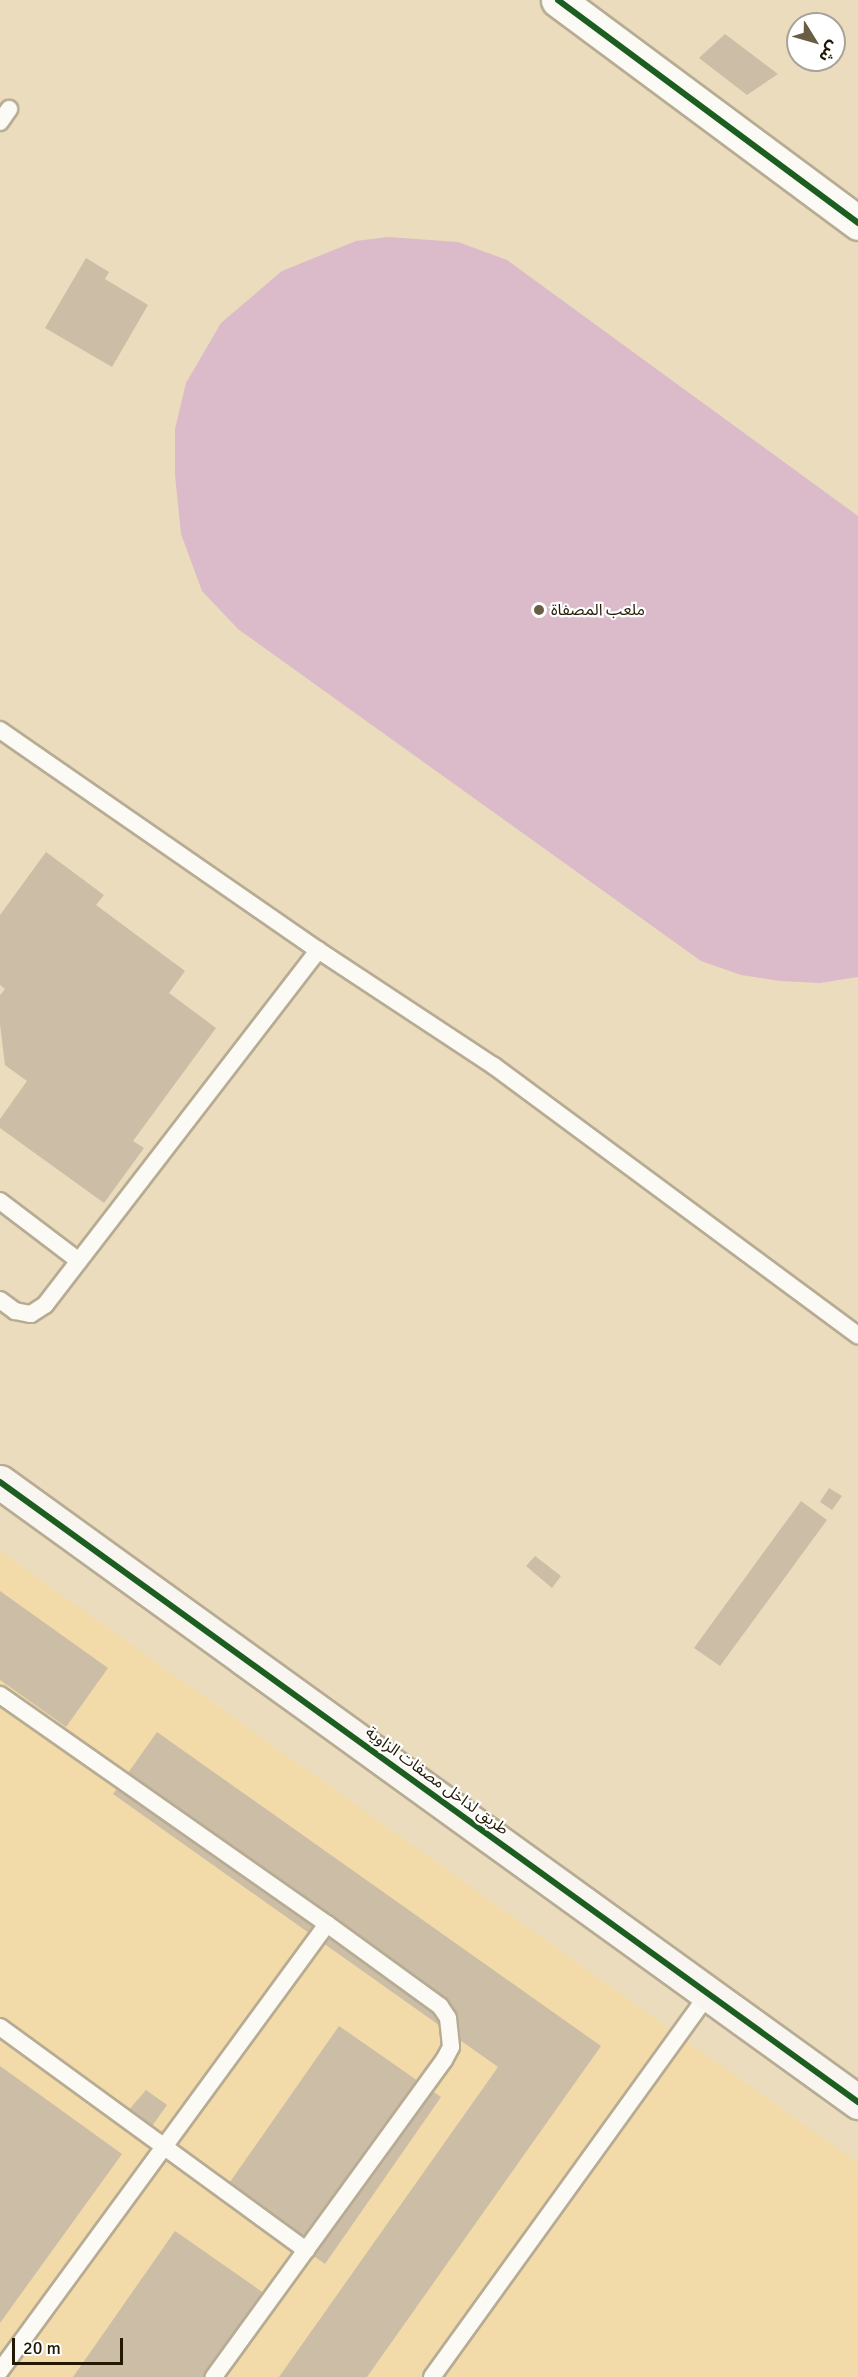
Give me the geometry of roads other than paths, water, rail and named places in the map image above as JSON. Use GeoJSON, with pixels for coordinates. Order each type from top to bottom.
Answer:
{"type":"FeatureCollection","features":[{"type":"Feature","properties":{"kind":"street"},"geometry":{"type":"LineString","coordinates":[[558,0],[858,223]]}},
{"type":"Feature","properties":{"kind":"street","name":"طريق لداخل مصفات الزاوية"},"geometry":{"type":"LineString","coordinates":[[0,1482],[858,2102]]}},
{"type":"Feature","properties":{"kind":"lane"},"geometry":{"type":"LineString","coordinates":[[0,730],[318,950],[494,1066],[858,1335]]}},
{"type":"Feature","properties":{"kind":"lane"},"geometry":{"type":"LineString","coordinates":[[0,1300],[15,1311],[31,1314],[45,1305],[318,950]]}},
{"type":"Feature","properties":{"kind":"lane"},"geometry":{"type":"LineString","coordinates":[[0,1201],[80,1261]]}},
{"type":"Feature","properties":{"kind":"lane"},"geometry":{"type":"LineString","coordinates":[[0,1695],[440,2006],[452,2032],[451,2047],[444,2060],[214,2377]]}},
{"type":"Feature","properties":{"kind":"lane"},"geometry":{"type":"LineString","coordinates":[[0,2371],[327,1924]]}},
{"type":"Feature","properties":{"kind":"lane"},"geometry":{"type":"LineString","coordinates":[[432,2377],[709,1993]]}},
{"type":"Feature","properties":{"kind":"lane"},"geometry":{"type":"LineString","coordinates":[[0,2027],[306,2250]]}},
{"type":"Feature","properties":{"kind":"place","name":"ملعب المصفاة"},"geometry":{"type":"Point","coordinates":[539,610]}}]}
